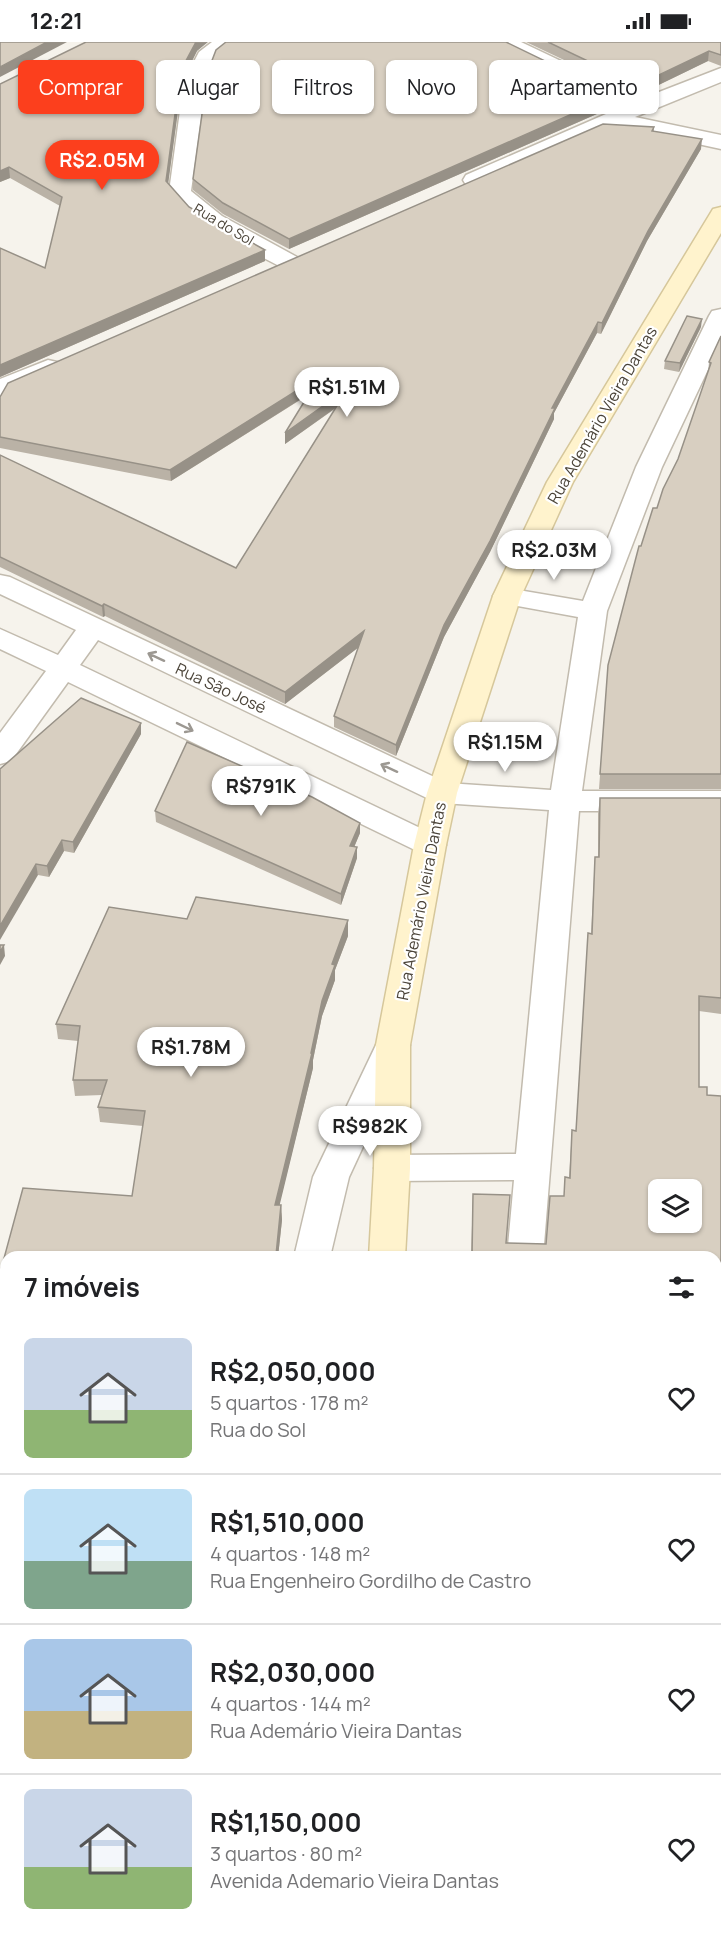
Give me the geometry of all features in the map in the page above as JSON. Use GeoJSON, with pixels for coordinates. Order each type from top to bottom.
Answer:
{"type":"FeatureCollection","features":[{"type":"Feature","properties":{"kind":"main road","name":"Rua Ademário Vieira Dantas"},"geometry":{"type":"LineString","coordinates":[[387,1251],[392,1168],[393,1046],[430,845],[442,793],[507,596],[560,482],[721,215]]}},
{"type":"Feature","properties":{"kind":"street","name":"Rua do Sol"},"geometry":{"type":"LineString","coordinates":[[226,42],[206,56],[195,81],[180,192],[185,201],[202,212],[289,262]]}},
{"type":"Feature","properties":{"kind":"street"},"geometry":{"type":"LineString","coordinates":[[506,42],[543,60]]}},
{"type":"Feature","properties":{"kind":"street"},"geometry":{"type":"LineString","coordinates":[[659,99],[721,74]]}},
{"type":"Feature","properties":{"kind":"street"},"geometry":{"type":"LineString","coordinates":[[451,190],[624,114]]}},
{"type":"Feature","properties":{"kind":"street"},"geometry":{"type":"LineString","coordinates":[[613,119],[721,142]]}},
{"type":"Feature","properties":{"kind":"street"},"geometry":{"type":"LineString","coordinates":[[267,271],[310,252]]}},
{"type":"Feature","properties":{"kind":"street"},"geometry":{"type":"LineString","coordinates":[[525,1251],[565,801],[593,611],[649,467],[721,316]]}},
{"type":"Feature","properties":{"kind":"street"},"geometry":{"type":"LineString","coordinates":[[0,388],[64,360]]}},
{"type":"Feature","properties":{"kind":"street","name":"Rua São José"},"geometry":{"type":"LineString","coordinates":[[0,583],[442,793]]}},
{"type":"Feature","properties":{"kind":"street"},"geometry":{"type":"LineString","coordinates":[[507,596],[593,611]]}},
{"type":"Feature","properties":{"kind":"street"},"geometry":{"type":"LineString","coordinates":[[0,754],[93,627]]}},
{"type":"Feature","properties":{"kind":"street"},"geometry":{"type":"LineString","coordinates":[[0,638],[430,845]]}},
{"type":"Feature","properties":{"kind":"street"},"geometry":{"type":"LineString","coordinates":[[442,793],[565,801],[721,801]]}},
{"type":"Feature","properties":{"kind":"street"},"geometry":{"type":"LineString","coordinates":[[313,1251],[331,1177],[393,1046]]}},
{"type":"Feature","properties":{"kind":"street"},"geometry":{"type":"LineString","coordinates":[[392,1168],[532,1167]]}},
{"type":"Feature","properties":{"kind":"building"},"geometry":{"type":"Polygon","coordinates":[[[0,42],[47,42],[0,67],[0,42]]]}},
{"type":"Feature","properties":{"kind":"building"},"geometry":{"type":"Polygon","coordinates":[[[86,42],[196,42],[186,60],[156,60],[156,114],[175,114],[166,181],[189,207],[265,250],[0,365],[0,248],[45,268],[62,197],[9,167],[0,171],[0,84],[18,75],[18,114],[144,114],[144,60],[49,60],[86,42]]]}},
{"type":"Feature","properties":{"kind":"building"},"geometry":{"type":"Polygon","coordinates":[[[226,42],[506,42],[543,60],[489,60],[489,114],[572,114],[289,239],[223,203],[193,179],[202,114],[260,114],[260,60],[212,60],[216,50],[226,42]]]}},
{"type":"Feature","properties":{"kind":"building"},"geometry":{"type":"Polygon","coordinates":[[[548,42],[721,42],[721,55],[709,51],[659,75],[659,60],[586,60],[548,42]]]}},
{"type":"Feature","properties":{"kind":"building"},"geometry":{"type":"Polygon","coordinates":[[[603,124],[654,127],[652,131],[702,139],[648,231],[602,323],[598,322],[552,408],[555,408],[490,541],[444,625],[396,745],[334,716],[364,631],[285,692],[104,604],[102,606],[0,557],[0,455],[236,568],[348,388],[285,433],[320,376],[170,470],[0,437],[0,397],[8,383],[603,124]]]}},
{"type":"Feature","properties":{"kind":"building"},"geometry":{"type":"Polygon","coordinates":[[[687,316],[702,319],[680,363],[665,361],[687,316]]]}},
{"type":"Feature","properties":{"kind":"building"},"geometry":{"type":"Polygon","coordinates":[[[721,336],[721,774],[600,774],[608,665],[639,546],[641,546],[653,508],[657,508],[663,489],[678,459],[711,363],[709,362],[721,336]]]}},
{"type":"Feature","properties":{"kind":"building"},"geometry":{"type":"Polygon","coordinates":[[[81,698],[141,723],[73,842],[62,840],[47,866],[36,864],[0,926],[0,769],[81,698]]]}},
{"type":"Feature","properties":{"kind":"building"},"geometry":{"type":"Polygon","coordinates":[[[187,742],[312,797],[360,823],[350,846],[357,847],[341,894],[155,811],[187,742]]]}},
{"type":"Feature","properties":{"kind":"building"},"geometry":{"type":"Polygon","coordinates":[[[600,798],[721,798],[721,998],[699,996],[699,1087],[707,1087],[707,1095],[721,1096],[721,1251],[472,1251],[473,1194],[510,1195],[506,1243],[546,1244],[550,1196],[564,1196],[565,1177],[570,1178],[572,1130],[576,1131],[588,933],[592,934],[595,857],[599,857],[600,798]]]}},
{"type":"Feature","properties":{"kind":"building"},"geometry":{"type":"Polygon","coordinates":[[[196,897],[348,920],[322,1001],[312,1053],[275,1205],[281,1205],[276,1251],[6,1251],[23,1188],[132,1196],[145,1111],[98,1107],[107,1080],[73,1080],[80,1026],[56,1024],[109,907],[187,919],[196,897]]]}}]}
